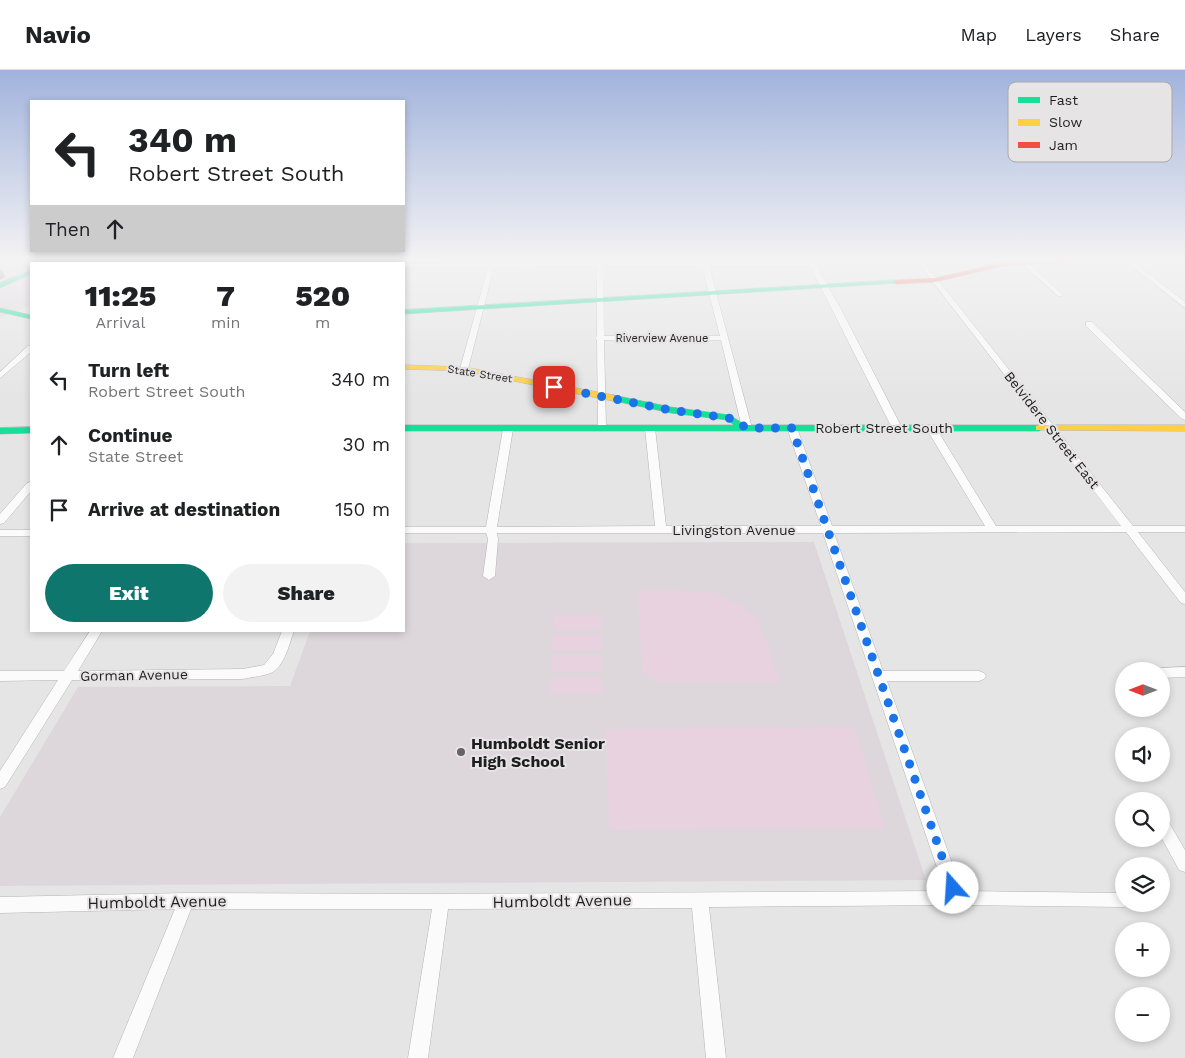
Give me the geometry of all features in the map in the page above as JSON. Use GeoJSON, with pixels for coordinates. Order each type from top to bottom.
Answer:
{"type":"FeatureCollection","features":[{"type":"Feature","properties":{"kind":"street"},"geometry":{"type":"LineString","coordinates":[[464,369],[481,306]]}},
{"type":"Feature","properties":{"kind":"street"},"geometry":{"type":"LineString","coordinates":[[405,312],[523,306]]}},
{"type":"Feature","properties":{"kind":"street"},"geometry":{"type":"LineString","coordinates":[[599,306],[601,428]]}},
{"type":"Feature","properties":{"kind":"street"},"geometry":{"type":"LineString","coordinates":[[716,306],[747,428]]}},
{"type":"Feature","properties":{"kind":"street"},"geometry":{"type":"LineString","coordinates":[[835,306],[897,428]]}},
{"type":"Feature","properties":{"kind":"street","name":"Belvidere Street East"},"geometry":{"type":"LineString","coordinates":[[955,306],[1185,600]]}},
{"type":"Feature","properties":{"kind":"street"},"geometry":{"type":"LineString","coordinates":[[0,310],[30,317]]}},
{"type":"Feature","properties":{"kind":"street"},"geometry":{"type":"LineString","coordinates":[[1089,324],[1185,417]]}},
{"type":"Feature","properties":{"kind":"street","name":"Riverview Avenue"},"geometry":{"type":"LineString","coordinates":[[599,338],[724,338]]}},
{"type":"Feature","properties":{"kind":"street"},"geometry":{"type":"LineString","coordinates":[[0,376],[30,349]]}},
{"type":"Feature","properties":{"kind":"street","name":"State Street"},"geometry":{"type":"LineString","coordinates":[[405,367],[464,369],[704,416],[729,418],[747,428]]}},
{"type":"Feature","properties":{"kind":"street"},"geometry":{"type":"LineString","coordinates":[[704,416],[710,422],[712,428]]}},
{"type":"Feature","properties":{"kind":"street"},"geometry":{"type":"LineString","coordinates":[[0,424],[30,431]]}},
{"type":"Feature","properties":{"kind":"street","name":"Robert Street South"},"geometry":{"type":"LineString","coordinates":[[405,428],[1185,428]]}},
{"type":"Feature","properties":{"kind":"street"},"geometry":{"type":"LineString","coordinates":[[489,576],[493,539],[491,530],[508,428]]}},
{"type":"Feature","properties":{"kind":"street"},"geometry":{"type":"LineString","coordinates":[[650,428],[661,529]]}},
{"type":"Feature","properties":{"kind":"street"},"geometry":{"type":"LineString","coordinates":[[792,428],[956,898]]}},
{"type":"Feature","properties":{"kind":"street"},"geometry":{"type":"LineString","coordinates":[[931,428],[993,530]]}},
{"type":"Feature","properties":{"kind":"street"},"geometry":{"type":"LineString","coordinates":[[0,431],[30,431]]}},
{"type":"Feature","properties":{"kind":"street"},"geometry":{"type":"LineString","coordinates":[[0,437],[30,431]]}},
{"type":"Feature","properties":{"kind":"street"},"geometry":{"type":"LineString","coordinates":[[0,521],[30,486]]}},
{"type":"Feature","properties":{"kind":"street","name":"Livingston Avenue"},"geometry":{"type":"LineString","coordinates":[[405,530],[1185,529]]}},
{"type":"Feature","properties":{"kind":"street"},"geometry":{"type":"LineString","coordinates":[[0,534],[30,533]]}},
{"type":"Feature","properties":{"kind":"street"},"geometry":{"type":"LineString","coordinates":[[0,783],[95,632]]}},
{"type":"Feature","properties":{"kind":"street","name":"Gorman Avenue"},"geometry":{"type":"LineString","coordinates":[[0,676],[243,674],[268,669],[279,656],[288,632]]}},
{"type":"Feature","properties":{"kind":"street"},"geometry":{"type":"LineString","coordinates":[[1170,673],[1185,672]]}},
{"type":"Feature","properties":{"kind":"street"},"geometry":{"type":"LineString","coordinates":[[879,676],[979,676]]}},
{"type":"Feature","properties":{"kind":"street"},"geometry":{"type":"LineString","coordinates":[[1170,839],[1185,866]]}},
{"type":"Feature","properties":{"kind":"street","name":"Humboldt Avenue"},"geometry":{"type":"LineString","coordinates":[[0,905],[186,901],[441,902],[956,898],[1115,900]]}},
{"type":"Feature","properties":{"kind":"street"},"geometry":{"type":"LineString","coordinates":[[700,900],[716,1058]]}},
{"type":"Feature","properties":{"kind":"street"},"geometry":{"type":"LineString","coordinates":[[123,1058],[186,901]]}},
{"type":"Feature","properties":{"kind":"street"},"geometry":{"type":"LineString","coordinates":[[418,1058],[441,902]]}},
{"type":"Feature","properties":{"kind":"shaded area"},"geometry":{"type":"Polygon","coordinates":[[[0,306],[28,306],[0,318],[0,306]]]}},
{"type":"Feature","properties":{"kind":"shaded area","name":"Humboldt Senior High School"},"geometry":{"type":"Polygon","coordinates":[[[814,542],[926,880],[0,886],[0,817],[78,687],[290,686],[310,632],[405,632],[405,543],[814,542]]]}},
{"type":"Feature","properties":{"kind":"shaded area"},"geometry":{"type":"Polygon","coordinates":[[[638,590],[717,593],[755,615],[769,649],[779,682],[658,682],[642,672],[638,590]]]}},
{"type":"Feature","properties":{"kind":"shaded area"},"geometry":{"type":"Polygon","coordinates":[[[554,615],[602,615],[602,630],[554,630],[554,615]]]}},
{"type":"Feature","properties":{"kind":"shaded area"},"geometry":{"type":"Polygon","coordinates":[[[553,635],[602,635],[602,650],[552,650],[553,635]]]}},
{"type":"Feature","properties":{"kind":"shaded area"},"geometry":{"type":"Polygon","coordinates":[[[552,655],[602,655],[602,671],[551,671],[552,655]]]}},
{"type":"Feature","properties":{"kind":"shaded area"},"geometry":{"type":"Polygon","coordinates":[[[551,677],[602,677],[603,694],[550,694],[551,677]]]}},
{"type":"Feature","properties":{"kind":"shaded area"},"geometry":{"type":"Polygon","coordinates":[[[854,727],[885,828],[609,830],[606,729],[854,727]]]}},
{"type":"Feature","properties":{"kind":"traffic: fast"},"geometry":{"type":"LineString","coordinates":[[405,312],[501,306]]}},
{"type":"Feature","properties":{"kind":"traffic: fast"},"geometry":{"type":"LineString","coordinates":[[0,310],[30,317]]}},
{"type":"Feature","properties":{"kind":"traffic: fast"},"geometry":{"type":"LineString","coordinates":[[613,398],[671,410],[729,418],[743,427]]}},
{"type":"Feature","properties":{"kind":"traffic: fast"},"geometry":{"type":"LineString","coordinates":[[405,428],[1039,428]]}},
{"type":"Feature","properties":{"kind":"traffic: fast"},"geometry":{"type":"LineString","coordinates":[[0,431],[30,430]]}},
{"type":"Feature","properties":{"kind":"traffic: slow"},"geometry":{"type":"LineString","coordinates":[[405,367],[464,369],[613,398]]}},
{"type":"Feature","properties":{"kind":"traffic: slow"},"geometry":{"type":"LineString","coordinates":[[1039,428],[1185,428]]}},
{"type":"Feature","properties":{"kind":"place","name":"Humboldt Senior High School"},"geometry":{"type":"Point","coordinates":[461,752]}},
{"type":"Feature","properties":{"kind":"route"},"geometry":{"type":"LineString","coordinates":[[554,387],[670,410],[729,418],[747,428],[792,428],[953,888]]}}]}
